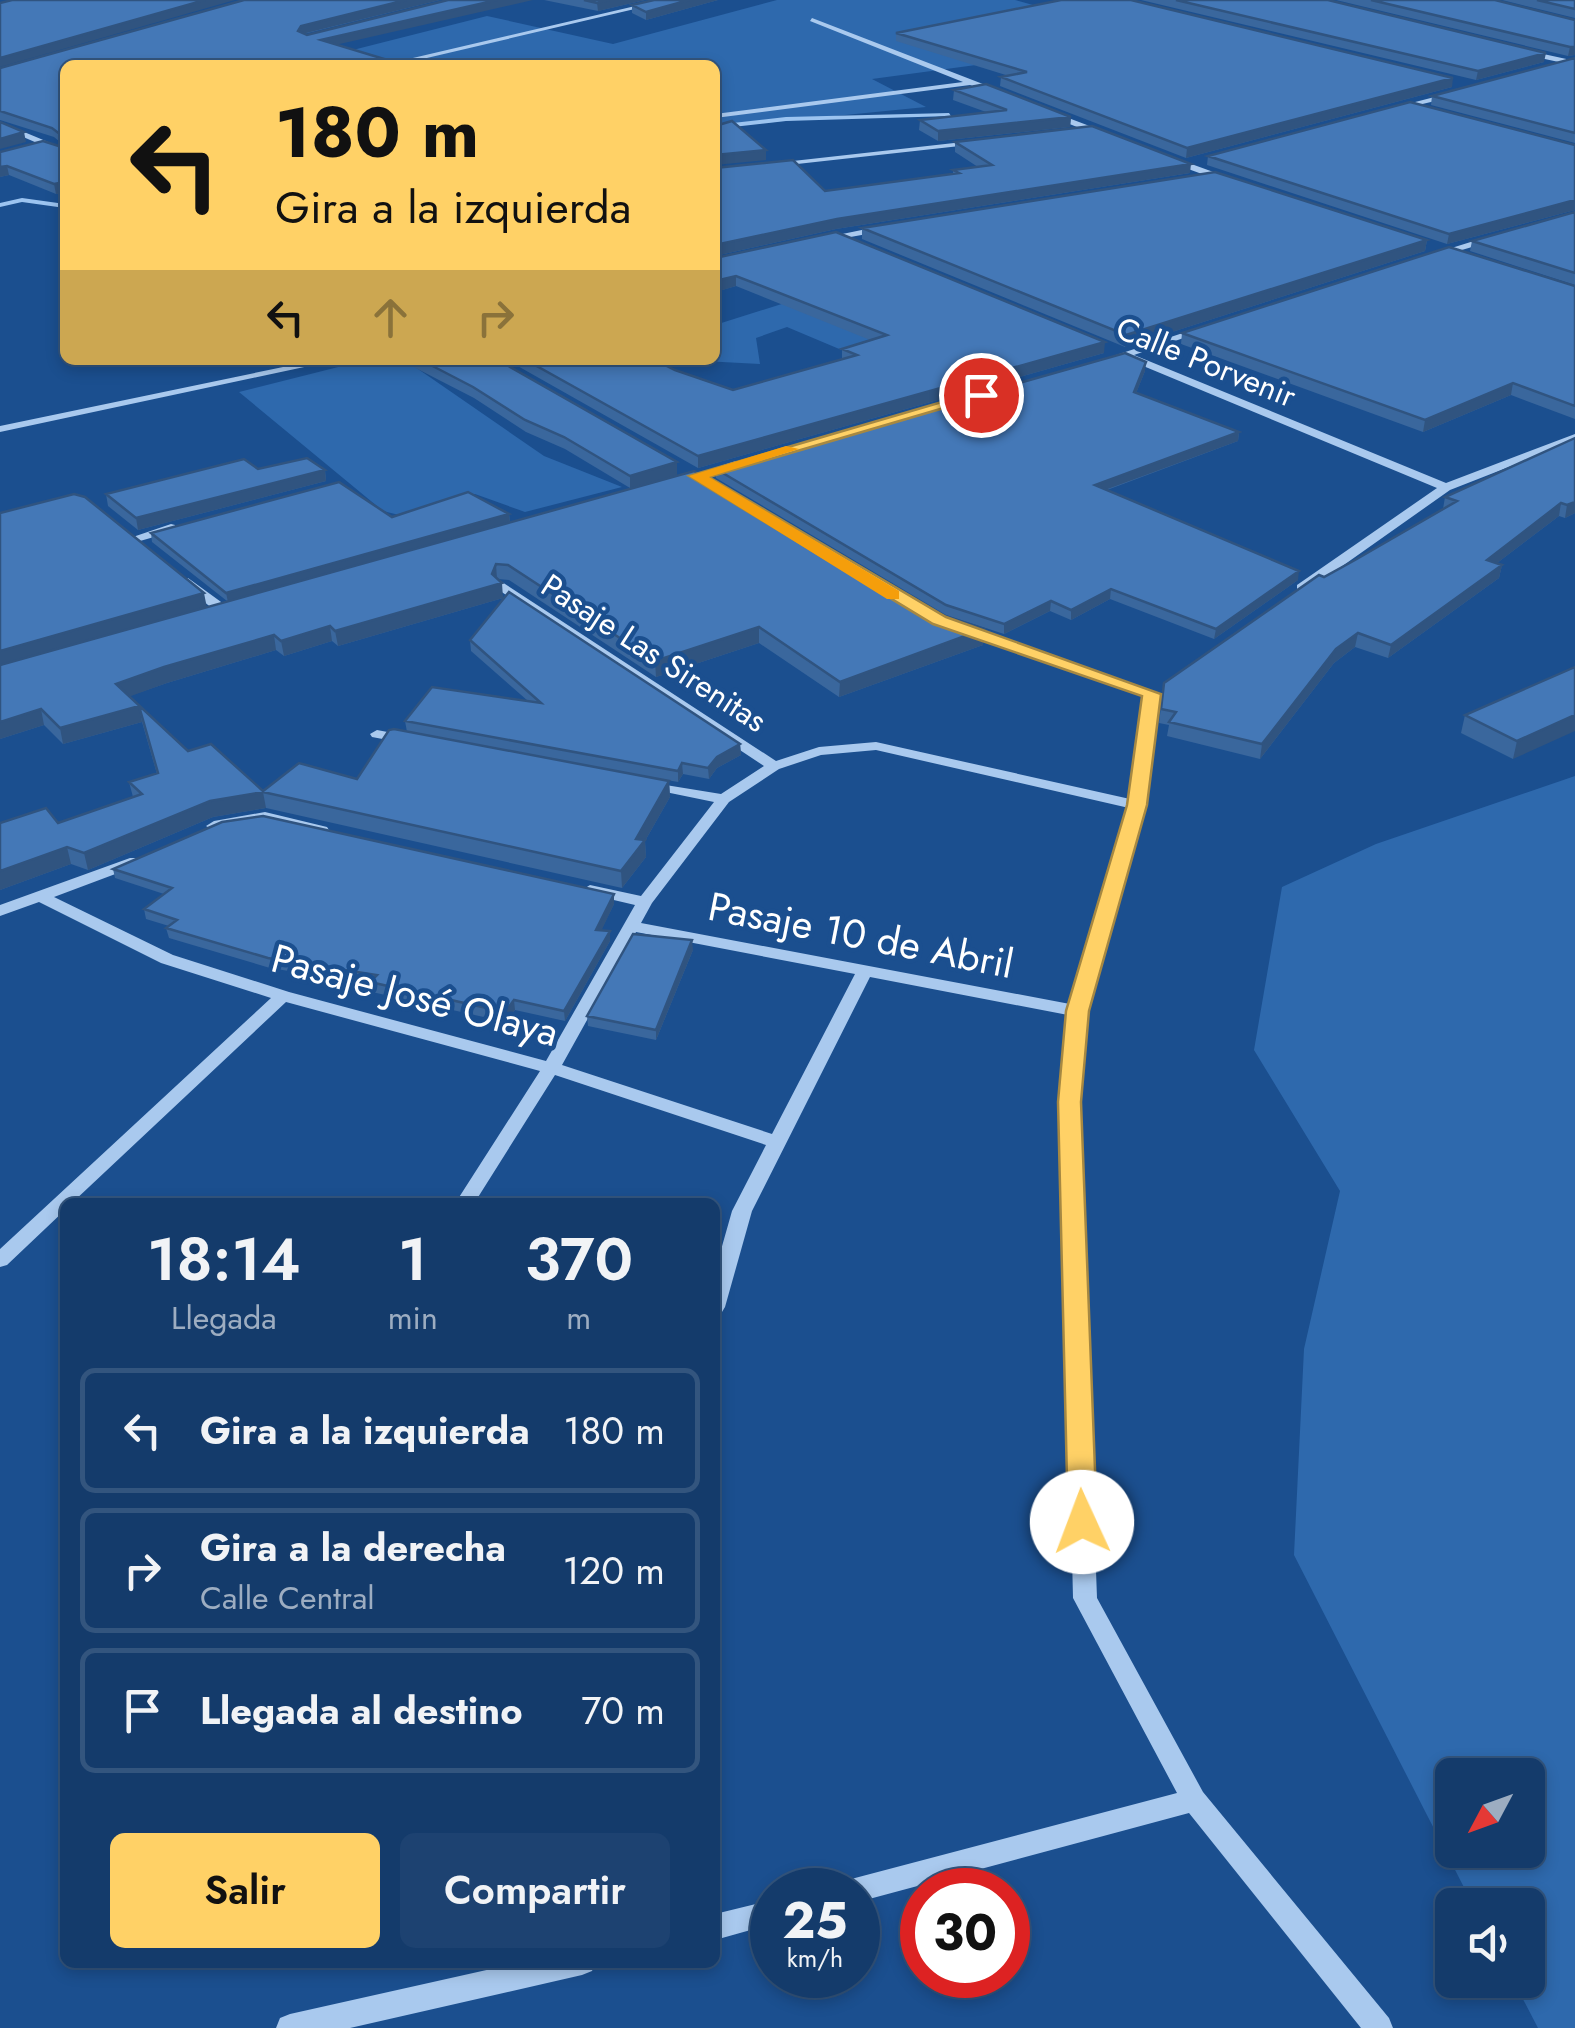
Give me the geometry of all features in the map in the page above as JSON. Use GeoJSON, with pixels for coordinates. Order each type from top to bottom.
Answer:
{"type":"FeatureCollection","features":[{"type":"Feature","properties":{"kind":"street"},"geometry":{"type":"LineString","coordinates":[[409,60],[670,0]]}},
{"type":"Feature","properties":{"kind":"street"},"geometry":{"type":"LineString","coordinates":[[812,20],[1007,96]]}},
{"type":"Feature","properties":{"kind":"street"},"geometry":{"type":"LineString","coordinates":[[1513,49],[1572,61]]}},
{"type":"Feature","properties":{"kind":"street"},"geometry":{"type":"LineString","coordinates":[[1550,67],[1572,61]]}},
{"type":"Feature","properties":{"kind":"street"},"geometry":{"type":"LineString","coordinates":[[720,115],[973,83]]}},
{"type":"Feature","properties":{"kind":"street"},"geometry":{"type":"LineString","coordinates":[[1390,110],[1461,92]]}},
{"type":"Feature","properties":{"kind":"street"},"geometry":{"type":"LineString","coordinates":[[1408,105],[1427,110]]}},
{"type":"Feature","properties":{"kind":"street"},"geometry":{"type":"LineString","coordinates":[[1042,110],[1111,137]]}},
{"type":"Feature","properties":{"kind":"street"},"geometry":{"type":"LineString","coordinates":[[0,124],[60,150]]}},
{"type":"Feature","properties":{"kind":"street"},"geometry":{"type":"LineString","coordinates":[[1074,132],[1093,130]]}},
{"type":"Feature","properties":{"kind":"street"},"geometry":{"type":"LineString","coordinates":[[31,147],[60,140]]}},
{"type":"Feature","properties":{"kind":"street"},"geometry":{"type":"LineString","coordinates":[[766,165],[996,140]]}},
{"type":"Feature","properties":{"kind":"street"},"geometry":{"type":"LineString","coordinates":[[1166,158],[1231,181]]}},
{"type":"Feature","properties":{"kind":"street"},"geometry":{"type":"LineString","coordinates":[[1184,165],[1203,160]]}},
{"type":"Feature","properties":{"kind":"street"},"geometry":{"type":"LineString","coordinates":[[1194,178],[1213,176]]}},
{"type":"Feature","properties":{"kind":"street"},"geometry":{"type":"LineString","coordinates":[[818,240],[893,227]]}},
{"type":"Feature","properties":{"kind":"street"},"geometry":{"type":"LineString","coordinates":[[1413,262],[1503,235]]}},
{"type":"Feature","properties":{"kind":"street"},"geometry":{"type":"LineString","coordinates":[[837,236],[855,244]]}},
{"type":"Feature","properties":{"kind":"street"},"geometry":{"type":"LineString","coordinates":[[1431,244],[1467,256]]}},
{"type":"Feature","properties":{"kind":"street"},"geometry":{"type":"LineString","coordinates":[[1086,365],[1214,326]]}},
{"type":"Feature","properties":{"kind":"street","name":"Calle Porvenir"},"geometry":{"type":"LineString","coordinates":[[1106,347],[1446,488]]}},
{"type":"Feature","properties":{"kind":"street"},"geometry":{"type":"LineString","coordinates":[[0,428],[308,365]]}},
{"type":"Feature","properties":{"kind":"street"},"geometry":{"type":"LineString","coordinates":[[1282,602],[1446,488],[1575,436]]}},
{"type":"Feature","properties":{"kind":"street"},"geometry":{"type":"LineString","coordinates":[[659,487],[752,460]]}},
{"type":"Feature","properties":{"kind":"street"},"geometry":{"type":"LineString","coordinates":[[679,466],[713,486]]}},
{"type":"Feature","properties":{"kind":"street"},"geometry":{"type":"LineString","coordinates":[[133,539],[188,524]]}},
{"type":"Feature","properties":{"kind":"street"},"geometry":{"type":"LineString","coordinates":[[119,526],[148,550]]}},
{"type":"Feature","properties":{"kind":"street"},"geometry":{"type":"LineString","coordinates":[[178,574],[224,610]]}},
{"type":"Feature","properties":{"kind":"street","name":"Pasaje Las Sirenitas"},"geometry":{"type":"LineString","coordinates":[[502,586],[774,766]]}},
{"type":"Feature","properties":{"kind":"street"},"geometry":{"type":"LineString","coordinates":[[205,615],[242,604]]}},
{"type":"Feature","properties":{"kind":"street"},"geometry":{"type":"LineString","coordinates":[[957,627],[1160,688],[1137,805],[1077,1011],[1070,1102],[1085,1598],[1194,1800],[1379,2028]]}},
{"type":"Feature","properties":{"kind":"street"},"geometry":{"type":"LineString","coordinates":[[377,734],[434,745]]}},
{"type":"Feature","properties":{"kind":"street"},"geometry":{"type":"LineString","coordinates":[[468,1198],[552,1068],[645,902],[724,799],[774,766],[818,751],[876,746],[1137,805]]}},
{"type":"Feature","properties":{"kind":"street"},"geometry":{"type":"LineString","coordinates":[[628,781],[724,799]]}},
{"type":"Feature","properties":{"kind":"street"},"geometry":{"type":"LineString","coordinates":[[201,832],[219,824],[265,817],[337,834]]}},
{"type":"Feature","properties":{"kind":"street"},"geometry":{"type":"LineString","coordinates":[[0,911],[148,857]]}},
{"type":"Feature","properties":{"kind":"street"},"geometry":{"type":"LineString","coordinates":[[572,886],[645,902]]}},
{"type":"Feature","properties":{"kind":"street","name":"Pasaje José Olaya"},"geometry":{"type":"LineString","coordinates":[[41,896],[167,959],[283,996],[552,1068],[778,1142]]}},
{"type":"Feature","properties":{"kind":"street","name":"Pasaje 10 de Abril"},"geometry":{"type":"LineString","coordinates":[[632,926],[1077,1011]]}},
{"type":"Feature","properties":{"kind":"street"},"geometry":{"type":"LineString","coordinates":[[720,1289],[742,1211],[864,972]]}},
{"type":"Feature","properties":{"kind":"street"},"geometry":{"type":"LineString","coordinates":[[66,1198],[283,996]]}},
{"type":"Feature","properties":{"kind":"street"},"geometry":{"type":"LineString","coordinates":[[0,1260],[60,1204]]}},
{"type":"Feature","properties":{"kind":"street"},"geometry":{"type":"LineString","coordinates":[[880,1883],[1194,1800]]}},
{"type":"Feature","properties":{"kind":"street"},"geometry":{"type":"LineString","coordinates":[[720,1926],[750,1918]]}},
{"type":"Feature","properties":{"kind":"street"},"geometry":{"type":"LineString","coordinates":[[290,2028],[555,1968]]}},
{"type":"Feature","properties":{"kind":"shaded area"},"geometry":{"type":"Polygon","coordinates":[[[777,0],[1015,0],[1172,44],[872,79],[926,107],[720,128],[720,60],[360,60],[337,54],[487,16],[613,44],[777,0]]]}},
{"type":"Feature","properties":{"kind":"shaded area"},"geometry":{"type":"Polygon","coordinates":[[[929,285],[863,359],[787,327],[756,338],[760,364],[720,362],[720,323],[788,302],[929,285]]]}},
{"type":"Feature","properties":{"kind":"shaded area"},"geometry":{"type":"Polygon","coordinates":[[[346,365],[412,365],[544,456],[622,487],[525,512],[475,494],[403,516],[383,511],[239,392],[346,365]]]}},
{"type":"Feature","properties":{"kind":"shaded area"},"geometry":{"type":"Polygon","coordinates":[[[1575,776],[1575,2028],[1538,2028],[1522,1998],[1545,1998],[1545,1888],[1464,1888],[1454,1868],[1545,1868],[1545,1758],[1435,1758],[1435,1831],[1294,1555],[1304,1349],[1340,1191],[1254,1050],[1282,887],[1376,844],[1575,776]]]}},
{"type":"Feature","properties":{"kind":"building"},"geometry":{"type":"Polygon","coordinates":[[[205,0],[0,58],[0,3],[205,0]]]}},
{"type":"Feature","properties":{"kind":"building"},"geometry":{"type":"Polygon","coordinates":[[[244,0],[406,0],[301,26],[298,31],[307,35],[448,0],[497,0],[321,40],[387,60],[60,60],[60,134],[0,111],[0,68],[244,0]]]}},
{"type":"Feature","properties":{"kind":"building"},"geometry":{"type":"Polygon","coordinates":[[[654,0],[689,0],[646,12],[632,5],[654,0]]]}},
{"type":"Feature","properties":{"kind":"building"},"geometry":{"type":"Polygon","coordinates":[[[1061,0],[1131,0],[1453,78],[1187,148],[1001,77],[1027,72],[896,33],[1061,0]]]}},
{"type":"Feature","properties":{"kind":"building"},"geometry":{"type":"Polygon","coordinates":[[[1176,0],[1328,0],[1546,53],[1478,71],[1176,0]]]}},
{"type":"Feature","properties":{"kind":"building"},"geometry":{"type":"Polygon","coordinates":[[[1371,0],[1495,0],[1575,20],[1575,47],[1570,47],[1371,0]]]}},
{"type":"Feature","properties":{"kind":"building"},"geometry":{"type":"Polygon","coordinates":[[[1537,0],[1575,0],[1575,9],[1537,0]]]}},
{"type":"Feature","properties":{"kind":"building"},"geometry":{"type":"Polygon","coordinates":[[[1575,58],[1575,133],[1432,96],[1575,58]]]}},
{"type":"Feature","properties":{"kind":"building"},"geometry":{"type":"Polygon","coordinates":[[[986,84],[1071,117],[938,131],[920,120],[1007,110],[954,90],[986,84]]]}},
{"type":"Feature","properties":{"kind":"building"},"geometry":{"type":"Polygon","coordinates":[[[1410,102],[1575,145],[1575,200],[1449,234],[1208,156],[1410,102]]]}},
{"type":"Feature","properties":{"kind":"building"},"geometry":{"type":"Polygon","coordinates":[[[732,121],[766,150],[720,155],[720,125],[732,121]]]}},
{"type":"Feature","properties":{"kind":"building"},"geometry":{"type":"Polygon","coordinates":[[[0,122],[24,132],[0,139],[0,122]]]}},
{"type":"Feature","properties":{"kind":"building"},"geometry":{"type":"Polygon","coordinates":[[[1092,126],[1191,164],[837,219],[720,244],[720,167],[793,160],[825,191],[992,165],[955,142],[1092,126]]]}},
{"type":"Feature","properties":{"kind":"building"},"geometry":{"type":"Polygon","coordinates":[[[43,141],[60,146],[60,183],[0,167],[0,152],[43,141]]]}},
{"type":"Feature","properties":{"kind":"building"},"geometry":{"type":"Polygon","coordinates":[[[1215,172],[1427,240],[1126,335],[862,228],[1215,172]]]}},
{"type":"Feature","properties":{"kind":"building"},"geometry":{"type":"Polygon","coordinates":[[[1575,212],[1575,273],[1472,241],[1575,212]]]}},
{"type":"Feature","properties":{"kind":"building"},"geometry":{"type":"Polygon","coordinates":[[[836,232],[1105,342],[698,456],[535,365],[665,365],[733,390],[857,355],[842,349],[887,335],[736,276],[720,280],[720,257],[836,232]]]}},
{"type":"Feature","properties":{"kind":"building"},"geometry":{"type":"Polygon","coordinates":[[[1449,247],[1575,286],[1575,406],[1513,383],[1425,420],[1182,333],[1449,247]]]}},
{"type":"Feature","properties":{"kind":"building"},"geometry":{"type":"Polygon","coordinates":[[[1125,353],[1146,362],[1134,392],[1239,432],[1095,485],[1299,571],[1216,629],[1111,589],[1071,610],[1051,601],[1004,624],[946,605],[716,469],[1125,353]]]}},
{"type":"Feature","properties":{"kind":"building"},"geometry":{"type":"Polygon","coordinates":[[[431,365],[507,365],[677,462],[630,476],[564,437],[525,420],[431,365]]]}},
{"type":"Feature","properties":{"kind":"building"},"geometry":{"type":"Polygon","coordinates":[[[1575,438],[1575,502],[1561,503],[1487,560],[1502,565],[1391,645],[1358,633],[1336,649],[1262,744],[1169,722],[1176,712],[1161,709],[1164,683],[1319,575],[1324,577],[1457,501],[1445,497],[1575,438]]]}},
{"type":"Feature","properties":{"kind":"building"},"geometry":{"type":"Polygon","coordinates":[[[307,458],[325,470],[136,518],[106,494],[244,459],[258,469],[307,458]]]}},
{"type":"Feature","properties":{"kind":"building"},"geometry":{"type":"Polygon","coordinates":[[[694,471],[933,612],[984,629],[840,682],[759,627],[655,661],[508,565],[496,564],[492,574],[502,583],[335,631],[330,626],[281,641],[274,635],[116,684],[188,751],[211,744],[263,791],[299,763],[357,779],[389,730],[394,729],[669,781],[636,839],[645,840],[621,871],[263,792],[210,801],[84,853],[67,847],[0,871],[0,823],[46,808],[58,823],[142,794],[129,782],[158,773],[139,706],[60,728],[41,709],[0,722],[0,665],[694,471]]]}},
{"type":"Feature","properties":{"kind":"building"},"geometry":{"type":"Polygon","coordinates":[[[339,482],[392,517],[468,492],[509,514],[226,593],[151,533],[339,482]]]}},
{"type":"Feature","properties":{"kind":"building"},"geometry":{"type":"Polygon","coordinates":[[[74,494],[85,497],[204,593],[0,651],[0,513],[74,494]]]}},
{"type":"Feature","properties":{"kind":"building"},"geometry":{"type":"Polygon","coordinates":[[[509,592],[740,744],[717,757],[708,768],[682,763],[678,771],[405,721],[432,687],[541,703],[470,640],[509,592]]]}},
{"type":"Feature","properties":{"kind":"building"},"geometry":{"type":"Polygon","coordinates":[[[1575,667],[1575,715],[1517,741],[1465,715],[1575,667]]]}},
{"type":"Feature","properties":{"kind":"building"},"geometry":{"type":"Polygon","coordinates":[[[263,816],[614,894],[596,930],[610,931],[564,1011],[514,1000],[505,1012],[370,982],[377,975],[268,958],[166,928],[177,920],[144,909],[172,888],[113,869],[222,822],[263,816]]]}},
{"type":"Feature","properties":{"kind":"building"},"geometry":{"type":"Polygon","coordinates":[[[633,934],[692,940],[656,1030],[587,1016],[633,934]]]}},
{"type":"Feature","properties":{"kind":"waterway"},"geometry":{"type":"LineString","coordinates":[[720,126],[786,119],[949,115]]}},
{"type":"Feature","properties":{"kind":"waterway"},"geometry":{"type":"LineString","coordinates":[[0,205],[22,200],[60,205]]}},
{"type":"Feature","properties":{"kind":"slow traffic"},"geometry":{"type":"LineString","coordinates":[[791,449],[696,476],[893,595]]}},
{"type":"Feature","properties":{"kind":"route"},"geometry":{"type":"LineString","coordinates":[[981,395],[696,476],[940,621],[1152,694],[1137,805],[1077,1011],[1070,1102],[1082,1522]]}}]}
